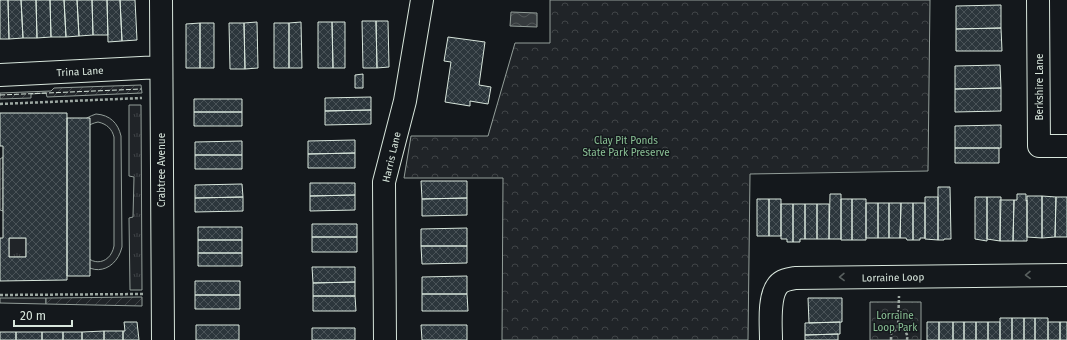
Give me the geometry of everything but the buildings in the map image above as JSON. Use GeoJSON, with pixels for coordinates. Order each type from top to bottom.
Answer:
{"type":"FeatureCollection","features":[{"type":"Feature","properties":{"kind":"street","name":"Crabtree Avenue"},"geometry":{"type":"LineString","coordinates":[[161,0],[163,340]]}},
{"type":"Feature","properties":{"kind":"street","name":"Harris Lane"},"geometry":{"type":"LineString","coordinates":[[385,340],[384,182],[405,100],[422,0]]}},
{"type":"Feature","properties":{"kind":"street","name":"Berkshire Lane"},"geometry":{"type":"LineString","coordinates":[[1038,0],[1039,146],[1067,146]]}},
{"type":"Feature","properties":{"kind":"street","name":"Trina Lane"},"geometry":{"type":"LineString","coordinates":[[0,75],[161,67]]}},
{"type":"Feature","properties":{"kind":"street","name":"Lorraine Loop"},"geometry":{"type":"LineString","coordinates":[[771,340],[773,293],[778,284],[786,280],[795,278],[1067,274]]}},
{"type":"Feature","properties":{"kind":"path"},"geometry":{"type":"LineString","coordinates":[[0,104],[144,98]]}},
{"type":"Feature","properties":{"kind":"path"},"geometry":{"type":"LineString","coordinates":[[0,295],[147,294]]}},
{"type":"Feature","properties":{"kind":"path"},"geometry":{"type":"LineString","coordinates":[[898,328],[899,295]]}},
{"type":"Feature","properties":{"kind":"path"},"geometry":{"type":"LineString","coordinates":[[891,340],[891,333],[898,328]]}},
{"type":"Feature","properties":{"kind":"path"},"geometry":{"type":"LineString","coordinates":[[898,328],[901,328],[906,332],[907,340]]}},
{"type":"Feature","properties":{"kind":"green space","name":"Clay Pit Ponds State Park Preserve"},"geometry":{"type":"Polygon","coordinates":[[[550,0],[930,0],[928,171],[750,174],[748,340],[502,340],[503,178],[404,178],[411,136],[488,136],[515,43],[550,43],[550,0]]]}},
{"type":"Feature","properties":{"kind":"green space"},"geometry":{"type":"Polygon","coordinates":[[[141,85],[142,93],[47,97],[46,93],[31,94],[31,98],[0,99],[0,93],[51,91],[54,88],[141,85]]]}},
{"type":"Feature","properties":{"kind":"green space"},"geometry":{"type":"Polygon","coordinates":[[[129,105],[141,105],[142,290],[130,290],[129,218],[133,217],[134,177],[129,176],[129,105]]]}},
{"type":"Feature","properties":{"kind":"green space"},"geometry":{"type":"Polygon","coordinates":[[[96,114],[113,120],[120,131],[121,136],[122,247],[113,264],[98,270],[91,269],[84,265],[75,248],[74,136],[79,125],[96,114]],[[98,122],[89,125],[83,132],[81,138],[81,246],[88,258],[98,262],[108,258],[112,253],[114,246],[114,137],[109,127],[98,122]]]}},
{"type":"Feature","properties":{"kind":"green space"},"geometry":{"type":"Polygon","coordinates":[[[3,157],[3,211],[0,210],[0,159],[3,157]]]}},
{"type":"Feature","properties":{"kind":"green space"},"geometry":{"type":"Polygon","coordinates":[[[9,238],[26,238],[26,257],[9,257],[9,238]]]}},
{"type":"Feature","properties":{"kind":"green space"},"geometry":{"type":"Polygon","coordinates":[[[142,297],[142,306],[46,304],[46,298],[142,297]]]}},
{"type":"Feature","properties":{"kind":"green space"},"geometry":{"type":"Polygon","coordinates":[[[0,298],[46,298],[46,304],[0,303],[0,298]]]}},
{"type":"Feature","properties":{"kind":"green space","name":"Lorraine Loop Park"},"geometry":{"type":"Polygon","coordinates":[[[870,302],[921,302],[921,340],[870,340],[870,302]]]}},
{"type":"Feature","properties":{"kind":"water"},"geometry":{"type":"Polygon","coordinates":[[[511,12],[537,13],[537,27],[510,26],[511,12]]]}},
{"type":"Feature","properties":{"kind":"fence"},"geometry":{"type":"LineString","coordinates":[[0,95],[141,89]]}}]}
